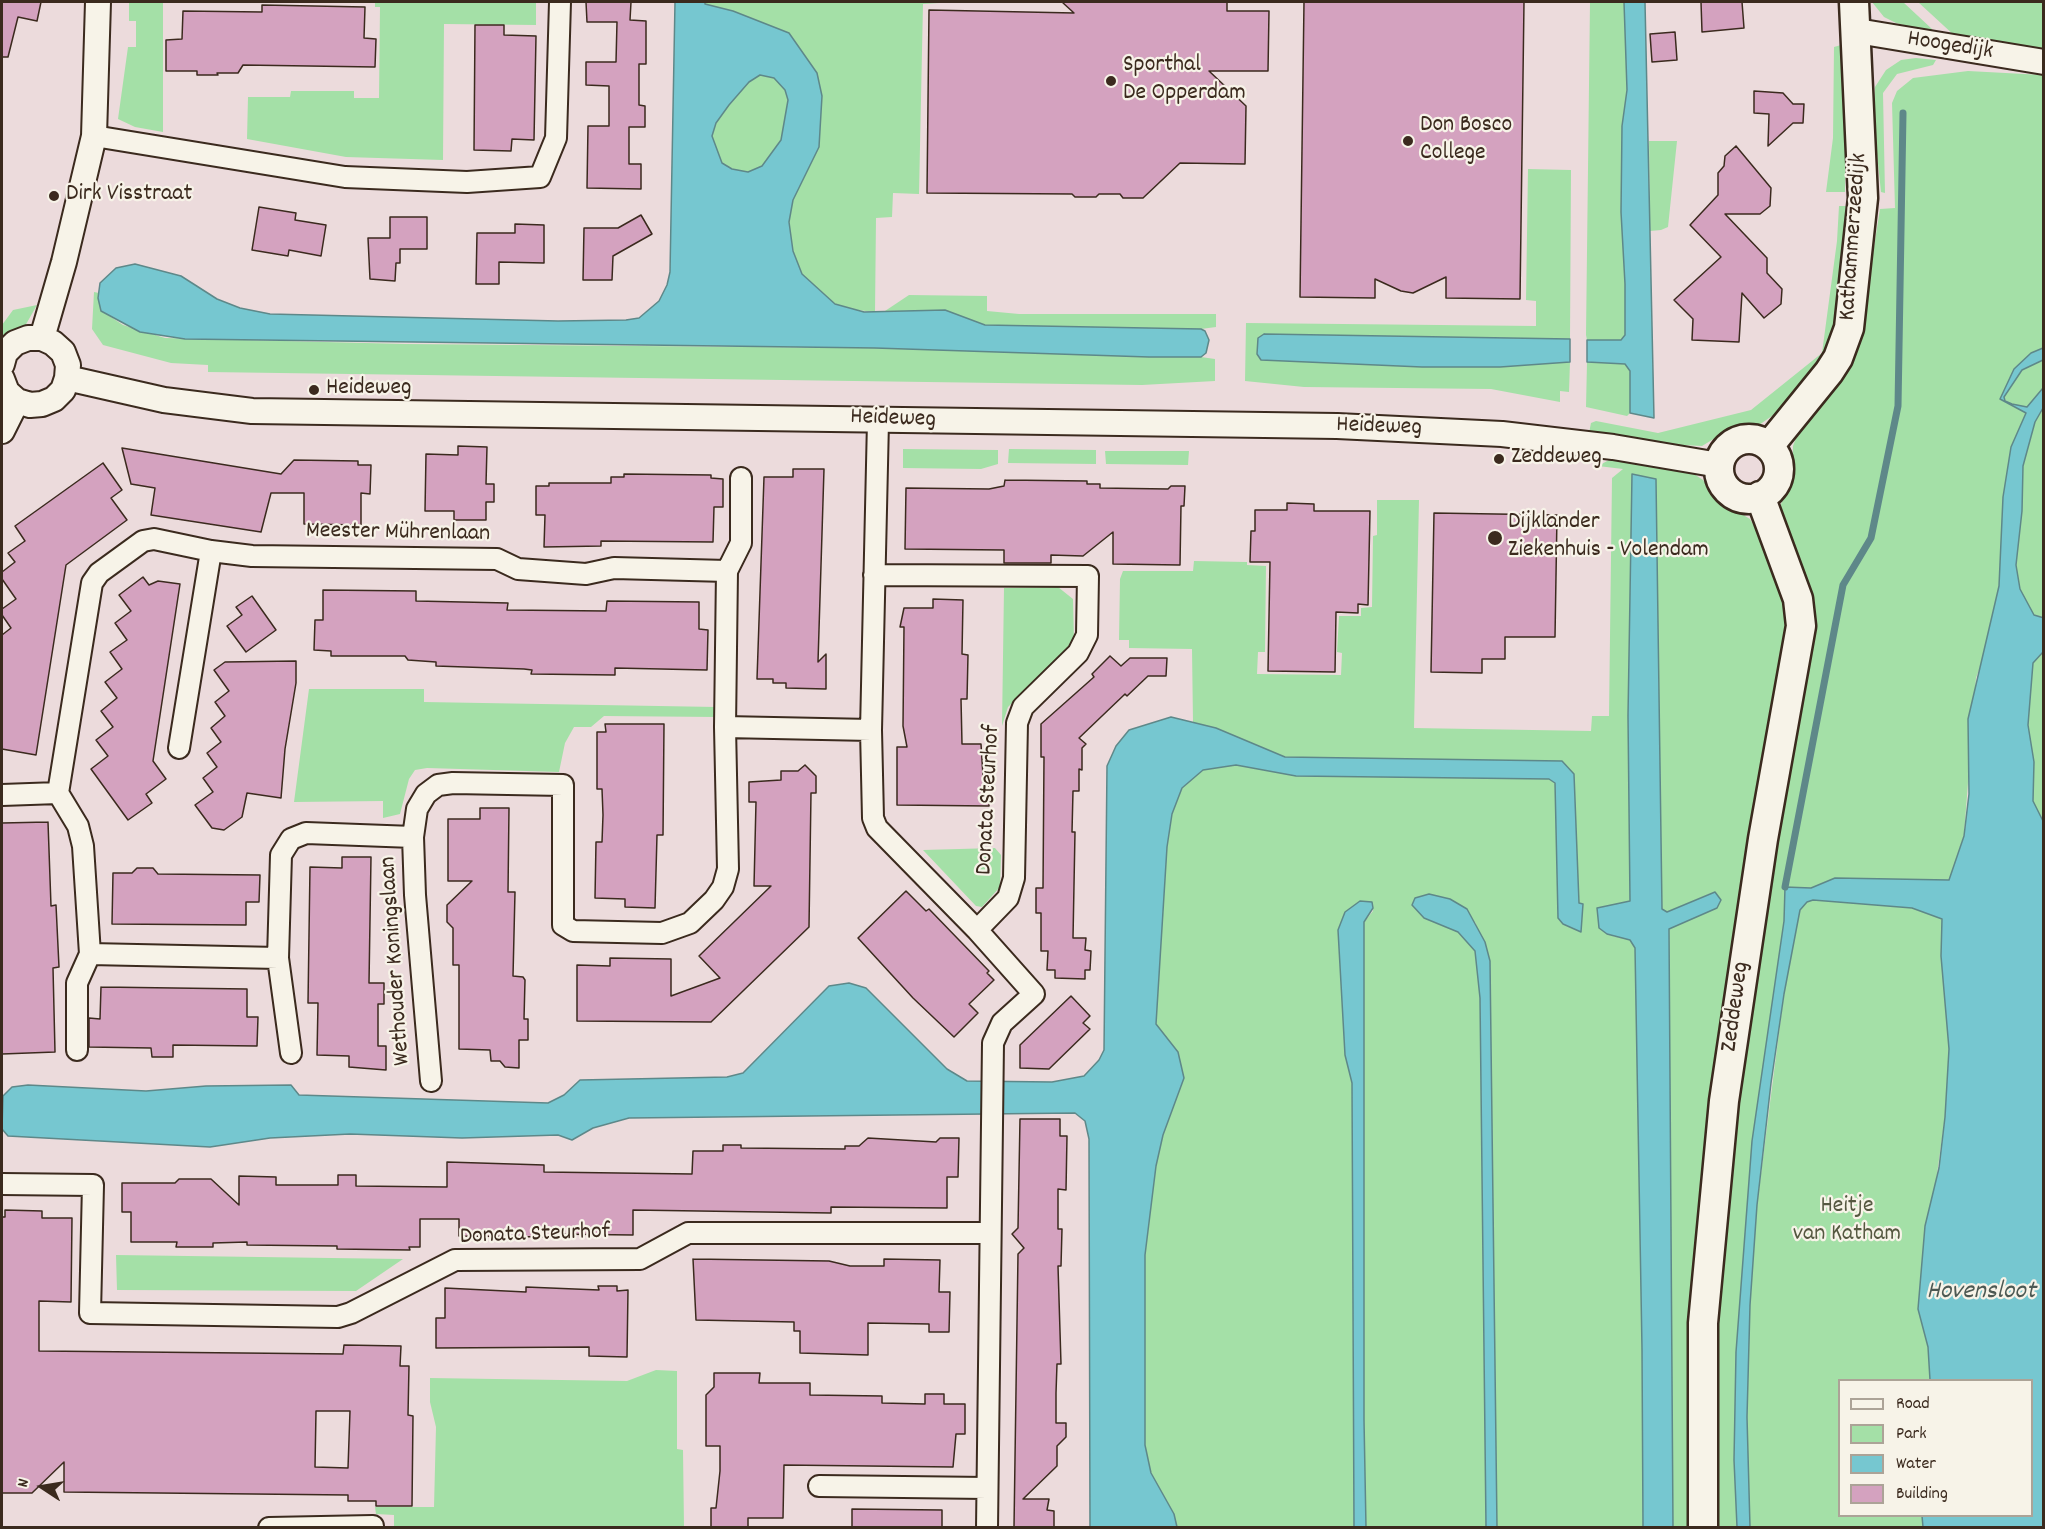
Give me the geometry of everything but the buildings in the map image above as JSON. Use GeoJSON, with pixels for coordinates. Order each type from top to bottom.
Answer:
{"type":"FeatureCollection","features":[{"type":"Feature","properties":{"kind":"main road","name":"Kathammerzeedijk"},"geometry":{"type":"LineString","coordinates":[[1769,446],[1830,372],[1849,328],[1863,198],[1854,2]]}},
{"type":"Feature","properties":{"kind":"main road"},"geometry":{"type":"LineString","coordinates":[[1743,439],[1758,440],[1769,446],[1779,465],[1777,479],[1770,490],[1760,496],[1743,498],[1727,489],[1720,477],[1719,465],[1725,450],[1743,439]]}},
{"type":"Feature","properties":{"kind":"main road","name":"Zeddeweg"},"geometry":{"type":"LineString","coordinates":[[1703,1527],[1703,1323],[1724,1101],[1762,850],[1801,626],[1798,599],[1760,496]]}},
{"type":"Feature","properties":{"kind":"street"},"geometry":{"type":"LineString","coordinates":[[42,338],[62,270],[94,136],[98,2]]}},
{"type":"Feature","properties":{"kind":"street"},"geometry":{"type":"LineString","coordinates":[[94,136],[345,177],[467,182],[540,177],[556,138],[560,2]]}},
{"type":"Feature","properties":{"kind":"street","name":"Hoogedijk"},"geometry":{"type":"LineString","coordinates":[[1857,31],[2043,62]]}},
{"type":"Feature","properties":{"kind":"street"},"geometry":{"type":"LineString","coordinates":[[2,364],[6,353],[15,343],[28,338],[42,338],[53,343],[63,352],[68,365],[63,390],[54,399],[42,404],[30,405],[18,401],[7,392],[2,380]]}},
{"type":"Feature","properties":{"kind":"street","name":"Heideweg"},"geometry":{"type":"LineString","coordinates":[[67,378],[164,400],[252,411],[1227,424],[1427,430],[1557,440],[1719,465]]}},
{"type":"Feature","properties":{"kind":"street"},"geometry":{"type":"LineString","coordinates":[[2,431],[18,401]]}},
{"type":"Feature","properties":{"kind":"street","name":"Donata Steurhof"},"geometry":{"type":"LineString","coordinates":[[878,421],[871,730],[873,818],[877,828],[977,930],[1034,994],[996,1031],[993,1043],[987,1527]]}},
{"type":"Feature","properties":{"kind":"street"},"geometry":{"type":"LineString","coordinates":[[741,478],[741,543],[727,571],[725,727],[871,730]]}},
{"type":"Feature","properties":{"kind":"street","name":"Meester Mührenlaan"},"geometry":{"type":"LineString","coordinates":[[58,793],[92,583],[99,573],[143,541],[154,539],[211,551],[252,556],[497,559],[518,569],[586,573],[614,568],[727,571]]}},
{"type":"Feature","properties":{"kind":"street"},"geometry":{"type":"LineString","coordinates":[[179,748],[211,551]]}},
{"type":"Feature","properties":{"kind":"street","name":"Donata Steurhof"},"geometry":{"type":"LineString","coordinates":[[874,575],[904,573],[1088,576],[1087,634],[1078,653],[1023,707],[1017,723],[1014,878],[1008,898],[977,930]]}},
{"type":"Feature","properties":{"kind":"street","name":"Wethouder Koningslaan"},"geometry":{"type":"LineString","coordinates":[[431,1081],[415,895],[413,837],[417,809],[426,794],[438,785],[563,785],[563,925],[573,931],[673,931],[690,923],[714,900],[723,887],[728,869],[725,727]]}},
{"type":"Feature","properties":{"kind":"street"},"geometry":{"type":"LineString","coordinates":[[2,795],[58,793],[78,826],[83,846],[90,954],[77,983],[77,1050]]}},
{"type":"Feature","properties":{"kind":"street","name":"Wethouder Koningslaan"},"geometry":{"type":"LineString","coordinates":[[291,1053],[278,958],[281,855],[291,838],[306,834],[413,837]]}},
{"type":"Feature","properties":{"kind":"street"},"geometry":{"type":"LineString","coordinates":[[90,954],[278,958]]}},
{"type":"Feature","properties":{"kind":"street","name":"Donata Steurhof"},"geometry":{"type":"LineString","coordinates":[[2,1184],[93,1185],[90,1313],[338,1317],[351,1313],[455,1260],[640,1259],[688,1233],[990,1233]]}},
{"type":"Feature","properties":{"kind":"street"},"geometry":{"type":"LineString","coordinates":[[819,1486],[987,1488]]}},
{"type":"Feature","properties":{"kind":"street"},"geometry":{"type":"LineString","coordinates":[[269,1527],[373,1526]]}},
{"type":"Feature","properties":{"kind":"green space"},"geometry":{"type":"Polygon","coordinates":[[[129,2],[163,2],[163,132],[135,127],[118,119],[128,47],[136,47],[136,21],[129,21],[129,2]]]}},
{"type":"Feature","properties":{"kind":"green space"},"geometry":{"type":"Polygon","coordinates":[[[375,2],[536,2],[536,25],[444,24],[443,160],[346,157],[247,139],[248,97],[290,97],[291,91],[354,91],[354,98],[379,98],[380,7],[375,7],[375,2]]]}},
{"type":"Feature","properties":{"kind":"green space"},"geometry":{"type":"Polygon","coordinates":[[[705,2],[955,2],[923,4],[919,194],[893,193],[892,217],[876,218],[875,312],[848,309],[835,304],[802,274],[793,251],[789,222],[793,200],[819,147],[822,96],[817,73],[789,33],[733,11],[705,4],[705,2]]]}},
{"type":"Feature","properties":{"kind":"green space"},"geometry":{"type":"Polygon","coordinates":[[[1590,2],[1624,2],[1625,6],[1627,90],[1622,126],[1621,212],[1625,335],[1621,340],[1587,340],[1586,335],[1590,2]]]}},
{"type":"Feature","properties":{"kind":"green space"},"geometry":{"type":"Polygon","coordinates":[[[1872,2],[1903,2],[1932,29],[1933,33],[1896,23],[1884,17],[1872,2]]]}},
{"type":"Feature","properties":{"kind":"green space"},"geometry":{"type":"Polygon","coordinates":[[[1918,2],[2043,2],[2043,51],[1956,37],[1918,2]]]}},
{"type":"Feature","properties":{"kind":"green space"},"geometry":{"type":"Polygon","coordinates":[[[1841,45],[1847,69],[1845,192],[1826,192],[1833,138],[1834,47],[1841,45]]]}},
{"type":"Feature","properties":{"kind":"green space"},"geometry":{"type":"Polygon","coordinates":[[[1916,58],[1936,60],[1933,65],[1897,74],[1883,93],[1885,193],[1881,192],[1873,116],[1875,87],[1886,70],[1901,60],[1916,58]]]}},
{"type":"Feature","properties":{"kind":"green space"},"geometry":{"type":"Polygon","coordinates":[[[1968,71],[2043,75],[2043,1527],[2033,1517],[2033,1379],[2003,497],[1999,586],[1986,651],[1976,678],[1964,835],[1949,881],[1835,878],[1811,888],[1785,887],[1784,921],[1752,1141],[1736,1352],[1734,1460],[1737,1527],[1716,1528],[1715,1341],[1747,1007],[1815,621],[1813,601],[1780,512],[1781,504],[1792,479],[1793,446],[1796,438],[1846,372],[1859,342],[1880,209],[1895,208],[1892,103],[1897,91],[1913,78],[1968,71]]]}},
{"type":"Feature","properties":{"kind":"green space"},"geometry":{"type":"Polygon","coordinates":[[[760,75],[774,77],[785,90],[788,100],[781,140],[762,166],[748,172],[732,169],[722,163],[712,136],[716,123],[729,105],[749,82],[760,75]]]}},
{"type":"Feature","properties":{"kind":"green space"},"geometry":{"type":"Polygon","coordinates":[[[1649,141],[1677,141],[1668,227],[1650,231],[1649,141]]]}},
{"type":"Feature","properties":{"kind":"green space"},"geometry":{"type":"Polygon","coordinates":[[[1528,169],[1571,170],[1570,339],[1264,334],[1258,339],[1262,360],[1422,367],[1500,367],[1570,362],[1569,392],[1560,391],[1560,402],[1491,389],[1304,387],[1245,381],[1246,323],[1536,326],[1536,301],[1526,300],[1528,169]]]}},
{"type":"Feature","properties":{"kind":"green space"},"geometry":{"type":"Polygon","coordinates":[[[1839,206],[1846,206],[1836,323],[1826,355],[1782,409],[1759,425],[1730,429],[1702,446],[1662,444],[1589,433],[1591,423],[1596,421],[1658,433],[1751,410],[1822,353],[1837,241],[1839,206]]]}},
{"type":"Feature","properties":{"kind":"green space"},"geometry":{"type":"Polygon","coordinates":[[[94,292],[99,293],[102,311],[123,325],[165,338],[405,344],[875,348],[1201,357],[1215,359],[1215,381],[1142,385],[208,372],[208,365],[171,363],[103,345],[92,329],[94,292]]]}},
{"type":"Feature","properties":{"kind":"green space"},"geometry":{"type":"Polygon","coordinates":[[[909,295],[987,296],[987,311],[1019,314],[1216,314],[1216,327],[1201,329],[985,325],[945,310],[882,313],[909,295]]]}},
{"type":"Feature","properties":{"kind":"green space"},"geometry":{"type":"Polygon","coordinates":[[[37,305],[25,326],[14,331],[2,341],[2,325],[13,310],[37,305]]]}},
{"type":"Feature","properties":{"kind":"green space"},"geometry":{"type":"Polygon","coordinates":[[[1587,362],[1625,364],[1630,371],[1630,413],[1627,416],[1586,407],[1587,362]]]}},
{"type":"Feature","properties":{"kind":"green space"},"geometry":{"type":"Polygon","coordinates":[[[903,449],[998,450],[998,464],[981,469],[903,468],[903,449]]]}},
{"type":"Feature","properties":{"kind":"green space"},"geometry":{"type":"Polygon","coordinates":[[[1009,449],[1096,450],[1096,464],[1008,463],[1009,449]]]}},
{"type":"Feature","properties":{"kind":"green space"},"geometry":{"type":"Polygon","coordinates":[[[1105,451],[1189,451],[1188,465],[1106,464],[1105,451]]]}},
{"type":"Feature","properties":{"kind":"green space"},"geometry":{"type":"Polygon","coordinates":[[[1609,460],[1691,472],[1703,480],[1720,501],[1750,519],[1760,536],[1776,576],[1788,619],[1724,1004],[1691,1527],[1673,1527],[1669,929],[1717,908],[1714,892],[1667,912],[1662,909],[1656,479],[1632,474],[1628,716],[1631,902],[1597,908],[1613,936],[1630,940],[1635,948],[1643,1527],[1497,1527],[1490,961],[1475,922],[1424,918],[1458,932],[1475,951],[1480,998],[1486,1527],[1366,1527],[1364,922],[1373,911],[1372,902],[1338,930],[1345,1055],[1352,1083],[1354,1527],[1177,1527],[1174,1514],[1151,1473],[1145,1445],[1145,1255],[1156,1166],[1178,1052],[1156,1025],[1156,1006],[1167,847],[1172,814],[1182,788],[1203,770],[1236,765],[1296,776],[1549,779],[1555,783],[1558,918],[1563,924],[1581,931],[1583,904],[1579,903],[1574,774],[1562,761],[1285,757],[1216,728],[1193,723],[1192,649],[1129,648],[1129,640],[1119,640],[1120,579],[1123,571],[1193,571],[1194,561],[1247,562],[1247,565],[1266,566],[1265,652],[1258,652],[1257,674],[1341,675],[1342,653],[1337,652],[1339,616],[1361,616],[1361,608],[1372,607],[1373,536],[1377,535],[1377,500],[1419,500],[1414,728],[1591,731],[1592,716],[1609,716],[1612,478],[1623,469],[1598,466],[1609,460]]]}},
{"type":"Feature","properties":{"kind":"green space"},"geometry":{"type":"Polygon","coordinates":[[[1058,587],[1073,599],[1074,642],[1008,707],[1002,726],[1004,588],[1058,587]]]}},
{"type":"Feature","properties":{"kind":"green space"},"geometry":{"type":"Polygon","coordinates":[[[309,689],[424,689],[424,702],[717,707],[717,717],[604,716],[591,727],[574,727],[565,743],[559,772],[427,768],[415,770],[409,779],[400,814],[383,818],[383,801],[294,802],[309,689]]]}},
{"type":"Feature","properties":{"kind":"green space"},"geometry":{"type":"Polygon","coordinates":[[[995,848],[1001,855],[1000,887],[982,907],[976,906],[923,850],[995,848]]]}},
{"type":"Feature","properties":{"kind":"green space","name":"Heitje van Katham"},"geometry":{"type":"Polygon","coordinates":[[[1813,900],[1912,908],[1942,919],[1949,1049],[1945,1117],[1918,1309],[1928,1347],[1930,1379],[1838,1379],[1838,1517],[1937,1517],[1934,1527],[1750,1528],[1747,1417],[1750,1305],[1757,1205],[1795,907],[1813,900]]]}},
{"type":"Feature","properties":{"kind":"green space"},"geometry":{"type":"Polygon","coordinates":[[[116,1255],[403,1259],[356,1291],[117,1290],[116,1255]]]}},
{"type":"Feature","properties":{"kind":"green space"},"geometry":{"type":"Polygon","coordinates":[[[656,1370],[677,1371],[677,1449],[683,1450],[684,1527],[394,1528],[394,1515],[376,1514],[375,1507],[434,1507],[436,1427],[430,1402],[430,1378],[627,1381],[656,1370]]]}},
{"type":"Feature","properties":{"kind":"water"},"geometry":{"type":"Polygon","coordinates":[[[675,2],[705,2],[705,4],[733,11],[789,33],[817,73],[822,96],[819,147],[793,200],[789,222],[793,251],[802,274],[835,304],[864,312],[945,310],[985,325],[1201,329],[1205,331],[1209,340],[1206,353],[1201,357],[1149,357],[875,348],[185,339],[140,332],[101,311],[98,298],[100,283],[116,268],[135,264],[181,276],[217,299],[240,308],[270,314],[558,321],[626,320],[639,318],[659,301],[667,285],[670,272],[675,2]],[[760,75],[749,82],[716,123],[712,136],[722,163],[732,169],[748,172],[762,166],[781,140],[788,100],[785,90],[774,78],[760,75]]]}},
{"type":"Feature","properties":{"kind":"water"},"geometry":{"type":"Polygon","coordinates":[[[1624,2],[1645,2],[1654,418],[1630,413],[1630,371],[1625,364],[1587,362],[1587,340],[1621,340],[1625,335],[1621,212],[1622,126],[1627,90],[1624,2]]]}},
{"type":"Feature","properties":{"kind":"water"},"geometry":{"type":"Polygon","coordinates":[[[1264,334],[1570,339],[1570,362],[1500,367],[1422,367],[1261,360],[1257,354],[1258,338],[1264,334]]]}},
{"type":"Feature","properties":{"kind":"water","name":"Hovensloot"},"geometry":{"type":"Polygon","coordinates":[[[2043,348],[2043,360],[2022,370],[2004,397],[2005,401],[2027,407],[2043,388],[2043,408],[2035,422],[2023,466],[2022,511],[2016,565],[2020,589],[2034,615],[2044,618],[2043,652],[2033,663],[2028,725],[2034,762],[2033,801],[2044,823],[2043,1527],[1923,1527],[1922,1517],[2033,1517],[2033,1379],[1930,1379],[1928,1347],[1918,1309],[1925,1226],[1939,1168],[1945,1117],[1949,1049],[1941,956],[1942,919],[1912,908],[1813,900],[1807,902],[1800,910],[1784,994],[1771,1083],[1757,1205],[1750,1305],[1747,1417],[1750,1527],[1737,1527],[1734,1460],[1736,1352],[1752,1141],[1784,921],[1785,887],[1811,888],[1835,878],[1949,880],[1964,836],[1969,794],[1968,719],[1999,586],[2003,497],[2011,447],[2026,413],[2000,399],[2014,369],[2031,353],[2043,348]]]}},
{"type":"Feature","properties":{"kind":"water"},"geometry":{"type":"Polygon","coordinates":[[[1632,474],[1656,479],[1662,909],[1667,912],[1715,892],[1721,900],[1717,908],[1669,929],[1673,1528],[1643,1527],[1635,948],[1630,940],[1607,934],[1599,928],[1597,908],[1630,901],[1628,716],[1632,474]]]}},
{"type":"Feature","properties":{"kind":"water"},"geometry":{"type":"Polygon","coordinates":[[[1171,717],[1216,728],[1285,757],[1562,761],[1574,774],[1579,903],[1583,904],[1581,932],[1563,924],[1558,918],[1555,783],[1549,779],[1296,776],[1236,765],[1203,770],[1182,788],[1172,814],[1167,847],[1156,1024],[1178,1052],[1184,1078],[1163,1135],[1156,1166],[1145,1255],[1145,1445],[1151,1473],[1174,1514],[1177,1527],[1090,1527],[1089,1139],[1085,1121],[1075,1113],[629,1118],[593,1128],[572,1140],[558,1135],[462,1138],[350,1134],[270,1138],[210,1147],[8,1136],[2,1129],[3,1096],[12,1087],[28,1085],[146,1091],[206,1086],[291,1085],[299,1095],[548,1103],[564,1095],[580,1080],[727,1077],[743,1073],[829,986],[849,983],[866,988],[947,1069],[967,1081],[1052,1082],[1084,1076],[1099,1060],[1104,1050],[1107,766],[1116,746],[1129,730],[1171,717]]]}},
{"type":"Feature","properties":{"kind":"water"},"geometry":{"type":"Polygon","coordinates":[[[1429,894],[1450,899],[1467,909],[1485,942],[1490,961],[1497,1527],[1486,1527],[1480,998],[1475,951],[1458,932],[1424,918],[1412,905],[1415,898],[1429,894]]]}},
{"type":"Feature","properties":{"kind":"water"},"geometry":{"type":"Polygon","coordinates":[[[1360,901],[1372,902],[1373,908],[1364,922],[1366,1527],[1354,1528],[1352,1083],[1345,1055],[1338,930],[1345,912],[1360,901]]]}},
{"type":"Feature","properties":{"kind":"waterway"},"geometry":{"type":"LineString","coordinates":[[1785,887],[1843,585],[1871,538],[1898,406],[1903,113]]}},
{"type":"Feature","properties":{"kind":"place","name":"Sporthal De Opperdam"},"geometry":{"type":"Point","coordinates":[1111,81]}},
{"type":"Feature","properties":{"kind":"place","name":"Don Bosco College"},"geometry":{"type":"Point","coordinates":[1408,141]}},
{"type":"Feature","properties":{"kind":"place","name":"Dirk Visstraat"},"geometry":{"type":"Point","coordinates":[54,196]}},
{"type":"Feature","properties":{"kind":"place","name":"Heideweg"},"geometry":{"type":"Point","coordinates":[314,390]}},
{"type":"Feature","properties":{"kind":"place","name":"Zeddeweg"},"geometry":{"type":"Point","coordinates":[1499,459]}},
{"type":"Feature","properties":{"kind":"place","name":"Dijklander Ziekenhuis - Volendam"},"geometry":{"type":"Point","coordinates":[1495,538]}}]}
